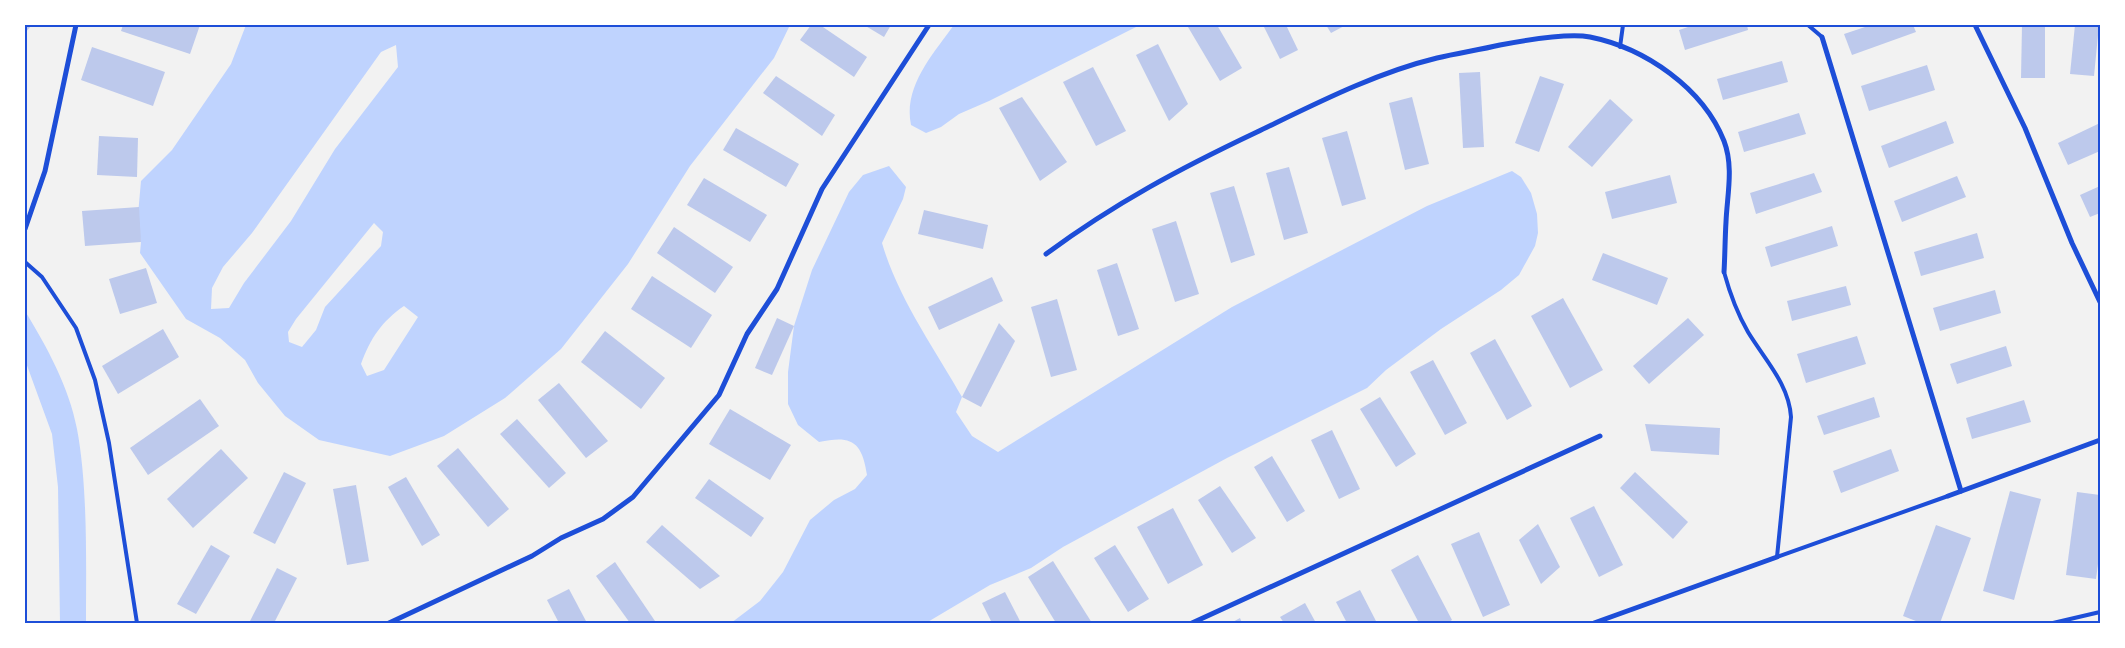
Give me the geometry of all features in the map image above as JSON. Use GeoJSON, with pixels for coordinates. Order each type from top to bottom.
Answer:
{"type":"FeatureCollection","features":[{"type":"Feature","properties":{"kind":"street"},"geometry":{"type":"LineString","coordinates":[[389,623],[532,556],[561,538],[603,519],[634,497],[719,395],[747,334],[777,289],[822,189],[929,25]]}},
{"type":"Feature","properties":{"kind":"street"},"geometry":{"type":"LineString","coordinates":[[1975,25],[2024,128],[2072,243],[2100,302]]}},
{"type":"Feature","properties":{"kind":"street"},"geometry":{"type":"LineString","coordinates":[[25,228],[44,171],[75,26]]}},
{"type":"Feature","properties":{"kind":"street"},"geometry":{"type":"LineString","coordinates":[[1046,254],[1075,233],[1146,188],[1315,104],[1376,79],[1436,58],[1526,40],[1588,37],[1634,51],[1677,79],[1699,100],[1716,123],[1725,144],[1730,168],[1724,272]]}},
{"type":"Feature","properties":{"kind":"street"},"geometry":{"type":"LineString","coordinates":[[1822,38],[1961,492]]}},
{"type":"Feature","properties":{"kind":"street"},"geometry":{"type":"LineString","coordinates":[[1192,623],[1600,436]]}},
{"type":"Feature","properties":{"kind":"street"},"geometry":{"type":"LineString","coordinates":[[1948,496],[2100,440]]}},
{"type":"Feature","properties":{"kind":"street"},"geometry":{"type":"LineString","coordinates":[[1594,623],[1777,557]]}},
{"type":"Feature","properties":{"kind":"lane"},"geometry":{"type":"LineString","coordinates":[[1620,47],[1623,25]]}},
{"type":"Feature","properties":{"kind":"lane"},"geometry":{"type":"LineString","coordinates":[[1808,25],[1822,38]]}},
{"type":"Feature","properties":{"kind":"lane"},"geometry":{"type":"LineString","coordinates":[[25,262],[42,277],[76,328],[95,380],[109,443],[137,623]]}},
{"type":"Feature","properties":{"kind":"lane"},"geometry":{"type":"LineString","coordinates":[[1724,272],[1737,311],[1784,386],[1790,402],[1791,417],[1777,557],[1948,496]]}},
{"type":"Feature","properties":{"kind":"lane"},"geometry":{"type":"LineString","coordinates":[[2053,623],[2100,612]]}},
{"type":"Feature","properties":{"kind":"water"},"geometry":{"type":"Polygon","coordinates":[[[246,25],[790,25],[774,58],[690,166],[628,264],[561,349],[505,398],[444,436],[390,456],[319,440],[285,416],[258,383],[245,360],[220,338],[186,319],[140,253],[141,242],[137,226],[141,181],[172,150],[231,64],[246,25]],[[396,45],[381,52],[252,233],[223,267],[212,288],[211,309],[229,308],[244,283],[291,221],[335,149],[398,67],[396,45]],[[374,223],[296,319],[288,332],[289,342],[302,347],[316,330],[325,307],[381,246],[383,232],[374,223]],[[404,306],[383,324],[365,355],[361,364],[367,376],[384,370],[418,317],[404,306]]]}},
{"type":"Feature","properties":{"kind":"water"},"geometry":{"type":"Polygon","coordinates":[[[954,25],[1140,25],[989,101],[959,114],[941,127],[926,133],[911,125],[911,97],[929,59],[954,25]]]}},
{"type":"Feature","properties":{"kind":"water"},"geometry":{"type":"Polygon","coordinates":[[[889,166],[906,187],[903,199],[882,243],[889,263],[907,303],[962,397],[956,412],[972,436],[998,452],[1232,307],[1427,206],[1512,171],[1521,177],[1531,193],[1537,214],[1538,233],[1535,246],[1519,275],[1501,290],[1441,329],[1386,370],[1367,388],[1227,458],[1063,547],[1031,568],[990,585],[926,623],[731,623],[760,601],[783,572],[810,520],[834,500],[855,489],[867,475],[862,455],[853,443],[839,439],[819,442],[798,425],[788,404],[788,372],[794,326],[812,270],[849,192],[863,175],[889,166]]]}},
{"type":"Feature","properties":{"kind":"water"},"geometry":{"type":"Polygon","coordinates":[[[25,311],[63,383],[77,429],[85,500],[86,623],[60,623],[58,487],[52,434],[25,360],[25,311]]]}},
{"type":"Feature","properties":{"kind":"building"},"geometry":{"type":"Polygon","coordinates":[[[25,25],[31,26],[25,33],[25,25]]]}},
{"type":"Feature","properties":{"kind":"building"},"geometry":{"type":"Polygon","coordinates":[[[123,25],[200,25],[190,54],[121,31],[123,25]]]}},
{"type":"Feature","properties":{"kind":"building"},"geometry":{"type":"Polygon","coordinates":[[[811,25],[820,25],[867,57],[854,77],[800,40],[811,25]]]}},
{"type":"Feature","properties":{"kind":"building"},"geometry":{"type":"Polygon","coordinates":[[[864,25],[891,25],[884,37],[864,25]]]}},
{"type":"Feature","properties":{"kind":"building"},"geometry":{"type":"Polygon","coordinates":[[[1192,25],[1217,25],[1242,68],[1220,81],[1188,27],[1192,25]]]}},
{"type":"Feature","properties":{"kind":"building"},"geometry":{"type":"Polygon","coordinates":[[[1263,25],[1286,25],[1298,50],[1280,59],[1263,25]]]}},
{"type":"Feature","properties":{"kind":"building"},"geometry":{"type":"Polygon","coordinates":[[[1326,25],[1346,25],[1331,33],[1326,25]]]}},
{"type":"Feature","properties":{"kind":"building"},"geometry":{"type":"Polygon","coordinates":[[[1694,25],[1747,25],[1748,30],[1685,50],[1679,30],[1694,25]]]}},
{"type":"Feature","properties":{"kind":"building"},"geometry":{"type":"Polygon","coordinates":[[[1871,25],[1913,25],[1916,32],[1852,55],[1844,34],[1871,25]]]}},
{"type":"Feature","properties":{"kind":"building"},"geometry":{"type":"Polygon","coordinates":[[[2022,25],[2045,25],[2045,78],[2021,78],[2022,25]]]}},
{"type":"Feature","properties":{"kind":"building"},"geometry":{"type":"Polygon","coordinates":[[[2075,25],[2099,25],[2094,76],[2070,74],[2075,25]]]}},
{"type":"Feature","properties":{"kind":"building"},"geometry":{"type":"Polygon","coordinates":[[[1158,44],[1188,104],[1169,121],[1136,55],[1158,44]]]}},
{"type":"Feature","properties":{"kind":"building"},"geometry":{"type":"Polygon","coordinates":[[[92,47],[165,72],[153,106],[81,80],[92,47]]]}},
{"type":"Feature","properties":{"kind":"building"},"geometry":{"type":"Polygon","coordinates":[[[1782,61],[1788,82],[1723,100],[1717,79],[1782,61]]]}},
{"type":"Feature","properties":{"kind":"building"},"geometry":{"type":"Polygon","coordinates":[[[1927,65],[1935,90],[1869,111],[1861,86],[1927,65]]]}},
{"type":"Feature","properties":{"kind":"building"},"geometry":{"type":"Polygon","coordinates":[[[1093,67],[1126,131],[1096,146],[1063,82],[1093,67]]]}},
{"type":"Feature","properties":{"kind":"building"},"geometry":{"type":"Polygon","coordinates":[[[1480,72],[1484,147],[1463,148],[1459,73],[1480,72]]]}},
{"type":"Feature","properties":{"kind":"building"},"geometry":{"type":"Polygon","coordinates":[[[776,76],[835,115],[822,136],[763,93],[776,76]]]}},
{"type":"Feature","properties":{"kind":"building"},"geometry":{"type":"Polygon","coordinates":[[[1540,76],[1564,84],[1539,152],[1515,143],[1540,76]]]}},
{"type":"Feature","properties":{"kind":"building"},"geometry":{"type":"Polygon","coordinates":[[[1022,97],[1067,162],[1040,181],[999,108],[1022,97]]]}},
{"type":"Feature","properties":{"kind":"building"},"geometry":{"type":"Polygon","coordinates":[[[1412,97],[1429,164],[1405,170],[1389,103],[1412,97]]]}},
{"type":"Feature","properties":{"kind":"building"},"geometry":{"type":"Polygon","coordinates":[[[1610,99],[1633,120],[1592,167],[1568,147],[1610,99]]]}},
{"type":"Feature","properties":{"kind":"building"},"geometry":{"type":"Polygon","coordinates":[[[1799,113],[1806,134],[1744,152],[1738,132],[1799,113]]]}},
{"type":"Feature","properties":{"kind":"building"},"geometry":{"type":"Polygon","coordinates":[[[1946,121],[1954,143],[1889,168],[1881,146],[1946,121]]]}},
{"type":"Feature","properties":{"kind":"building"},"geometry":{"type":"Polygon","coordinates":[[[2100,123],[2100,151],[2068,165],[2058,143],[2100,123]]]}},
{"type":"Feature","properties":{"kind":"building"},"geometry":{"type":"Polygon","coordinates":[[[736,128],[799,164],[786,187],[723,150],[736,128]]]}},
{"type":"Feature","properties":{"kind":"building"},"geometry":{"type":"Polygon","coordinates":[[[1347,131],[1366,199],[1342,206],[1322,138],[1347,131]]]}},
{"type":"Feature","properties":{"kind":"building"},"geometry":{"type":"Polygon","coordinates":[[[99,136],[138,138],[137,177],[97,175],[99,136]]]}},
{"type":"Feature","properties":{"kind":"building"},"geometry":{"type":"Polygon","coordinates":[[[1289,167],[1308,233],[1284,240],[1266,173],[1289,167]]]}},
{"type":"Feature","properties":{"kind":"building"},"geometry":{"type":"Polygon","coordinates":[[[1814,173],[1822,192],[1756,214],[1750,193],[1814,173]]]}},
{"type":"Feature","properties":{"kind":"building"},"geometry":{"type":"Polygon","coordinates":[[[1670,175],[1677,203],[1612,219],[1605,192],[1670,175]]]}},
{"type":"Feature","properties":{"kind":"building"},"geometry":{"type":"Polygon","coordinates":[[[1957,176],[1966,197],[1902,222],[1894,201],[1957,176]]]}},
{"type":"Feature","properties":{"kind":"building"},"geometry":{"type":"Polygon","coordinates":[[[704,178],[767,215],[750,242],[687,205],[704,178]]]}},
{"type":"Feature","properties":{"kind":"building"},"geometry":{"type":"Polygon","coordinates":[[[1234,186],[1255,255],[1231,263],[1210,193],[1234,186]]]}},
{"type":"Feature","properties":{"kind":"building"},"geometry":{"type":"Polygon","coordinates":[[[2100,186],[2100,213],[2090,217],[2080,195],[2100,186]]]}},
{"type":"Feature","properties":{"kind":"building"},"geometry":{"type":"Polygon","coordinates":[[[139,207],[141,242],[85,246],[82,211],[139,207]]]}},
{"type":"Feature","properties":{"kind":"building"},"geometry":{"type":"Polygon","coordinates":[[[924,210],[988,225],[983,249],[918,234],[924,210]]]}},
{"type":"Feature","properties":{"kind":"building"},"geometry":{"type":"Polygon","coordinates":[[[1176,221],[1199,294],[1175,302],[1152,229],[1176,221]]]}},
{"type":"Feature","properties":{"kind":"building"},"geometry":{"type":"Polygon","coordinates":[[[1832,226],[1838,246],[1771,267],[1765,247],[1832,226]]]}},
{"type":"Feature","properties":{"kind":"building"},"geometry":{"type":"Polygon","coordinates":[[[674,227],[733,267],[715,293],[657,253],[674,227]]]}},
{"type":"Feature","properties":{"kind":"building"},"geometry":{"type":"Polygon","coordinates":[[[1977,233],[1984,258],[1921,276],[1914,252],[1977,233]]]}},
{"type":"Feature","properties":{"kind":"building"},"geometry":{"type":"Polygon","coordinates":[[[1603,253],[1668,278],[1657,305],[1592,280],[1603,253]]]}},
{"type":"Feature","properties":{"kind":"building"},"geometry":{"type":"Polygon","coordinates":[[[1117,263],[1139,329],[1118,336],[1097,270],[1117,263]]]}},
{"type":"Feature","properties":{"kind":"building"},"geometry":{"type":"Polygon","coordinates":[[[146,268],[157,303],[120,314],[109,279],[146,268]]]}},
{"type":"Feature","properties":{"kind":"building"},"geometry":{"type":"Polygon","coordinates":[[[652,276],[712,315],[691,348],[631,309],[652,276]]]}},
{"type":"Feature","properties":{"kind":"building"},"geometry":{"type":"Polygon","coordinates":[[[992,277],[1003,301],[939,330],[928,307],[992,277]]]}},
{"type":"Feature","properties":{"kind":"building"},"geometry":{"type":"Polygon","coordinates":[[[1846,286],[1851,305],[1792,321],[1787,301],[1846,286]]]}},
{"type":"Feature","properties":{"kind":"building"},"geometry":{"type":"Polygon","coordinates":[[[1995,290],[2001,313],[1940,331],[1933,308],[1995,290]]]}},
{"type":"Feature","properties":{"kind":"building"},"geometry":{"type":"Polygon","coordinates":[[[1563,298],[1603,370],[1570,388],[1531,316],[1563,298]]]}},
{"type":"Feature","properties":{"kind":"building"},"geometry":{"type":"Polygon","coordinates":[[[1057,299],[1077,370],[1051,377],[1031,307],[1057,299]]]}},
{"type":"Feature","properties":{"kind":"building"},"geometry":{"type":"Polygon","coordinates":[[[777,318],[794,326],[772,375],[755,368],[777,318]]]}},
{"type":"Feature","properties":{"kind":"building"},"geometry":{"type":"Polygon","coordinates":[[[1688,318],[1704,335],[1649,384],[1633,366],[1688,318]]]}},
{"type":"Feature","properties":{"kind":"building"},"geometry":{"type":"Polygon","coordinates":[[[999,323],[1015,341],[981,407],[962,397],[999,323]]]}},
{"type":"Feature","properties":{"kind":"building"},"geometry":{"type":"Polygon","coordinates":[[[163,329],[179,357],[118,394],[102,366],[163,329]]]}},
{"type":"Feature","properties":{"kind":"building"},"geometry":{"type":"Polygon","coordinates":[[[605,331],[665,378],[641,409],[581,362],[605,331]]]}},
{"type":"Feature","properties":{"kind":"building"},"geometry":{"type":"Polygon","coordinates":[[[1857,336],[1866,364],[1806,383],[1797,354],[1857,336]]]}},
{"type":"Feature","properties":{"kind":"building"},"geometry":{"type":"Polygon","coordinates":[[[1495,339],[1532,406],[1507,420],[1470,353],[1495,339]]]}},
{"type":"Feature","properties":{"kind":"building"},"geometry":{"type":"Polygon","coordinates":[[[2006,346],[2012,366],[1957,384],[1950,364],[2006,346]]]}},
{"type":"Feature","properties":{"kind":"building"},"geometry":{"type":"Polygon","coordinates":[[[1433,360],[1467,423],[1445,435],[1410,372],[1433,360]]]}},
{"type":"Feature","properties":{"kind":"building"},"geometry":{"type":"Polygon","coordinates":[[[559,383],[608,441],[586,458],[538,400],[559,383]]]}},
{"type":"Feature","properties":{"kind":"building"},"geometry":{"type":"Polygon","coordinates":[[[1380,397],[1416,454],[1396,467],[1360,409],[1380,397]]]}},
{"type":"Feature","properties":{"kind":"building"},"geometry":{"type":"Polygon","coordinates":[[[1874,397],[1880,417],[1824,435],[1817,416],[1874,397]]]}},
{"type":"Feature","properties":{"kind":"building"},"geometry":{"type":"Polygon","coordinates":[[[200,399],[219,426],[148,475],[130,448],[200,399]]]}},
{"type":"Feature","properties":{"kind":"building"},"geometry":{"type":"Polygon","coordinates":[[[2024,400],[2031,422],[1972,439],[1966,418],[2024,400]]]}},
{"type":"Feature","properties":{"kind":"building"},"geometry":{"type":"Polygon","coordinates":[[[730,409],[791,445],[770,480],[709,444],[730,409]]]}},
{"type":"Feature","properties":{"kind":"building"},"geometry":{"type":"Polygon","coordinates":[[[517,419],[566,473],[549,488],[500,434],[517,419]]]}},
{"type":"Feature","properties":{"kind":"building"},"geometry":{"type":"Polygon","coordinates":[[[1645,424],[1720,428],[1719,455],[1651,451],[1645,424]]]}},
{"type":"Feature","properties":{"kind":"building"},"geometry":{"type":"Polygon","coordinates":[[[1332,430],[1360,489],[1339,499],[1311,440],[1332,430]]]}},
{"type":"Feature","properties":{"kind":"building"},"geometry":{"type":"Polygon","coordinates":[[[458,448],[509,509],[488,527],[437,466],[458,448]]]}},
{"type":"Feature","properties":{"kind":"building"},"geometry":{"type":"Polygon","coordinates":[[[221,449],[248,478],[193,528],[167,499],[221,449]]]}},
{"type":"Feature","properties":{"kind":"building"},"geometry":{"type":"Polygon","coordinates":[[[1891,449],[1899,471],[1841,493],[1833,471],[1891,449]]]}},
{"type":"Feature","properties":{"kind":"building"},"geometry":{"type":"Polygon","coordinates":[[[1272,456],[1305,511],[1287,522],[1254,467],[1272,456]]]}},
{"type":"Feature","properties":{"kind":"building"},"geometry":{"type":"Polygon","coordinates":[[[284,472],[306,483],[275,544],[253,533],[284,472]]]}},
{"type":"Feature","properties":{"kind":"building"},"geometry":{"type":"Polygon","coordinates":[[[1635,472],[1688,522],[1673,539],[1620,488],[1635,472]]]}},
{"type":"Feature","properties":{"kind":"building"},"geometry":{"type":"Polygon","coordinates":[[[406,477],[440,535],[422,546],[388,487],[406,477]]]}},
{"type":"Feature","properties":{"kind":"building"},"geometry":{"type":"Polygon","coordinates":[[[709,479],[764,518],[751,537],[695,498],[709,479]]]}},
{"type":"Feature","properties":{"kind":"building"},"geometry":{"type":"Polygon","coordinates":[[[356,485],[369,561],[347,565],[333,489],[356,485]]]}},
{"type":"Feature","properties":{"kind":"building"},"geometry":{"type":"Polygon","coordinates":[[[1220,486],[1256,538],[1232,553],[1198,500],[1220,486]]]}},
{"type":"Feature","properties":{"kind":"building"},"geometry":{"type":"Polygon","coordinates":[[[2010,491],[2041,499],[2014,600],[1983,591],[2010,491]]]}},
{"type":"Feature","properties":{"kind":"building"},"geometry":{"type":"Polygon","coordinates":[[[2077,492],[2100,495],[2100,549],[2096,579],[2066,575],[2077,492]]]}},
{"type":"Feature","properties":{"kind":"building"},"geometry":{"type":"Polygon","coordinates":[[[1594,506],[1623,565],[1599,577],[1570,518],[1594,506]]]}},
{"type":"Feature","properties":{"kind":"building"},"geometry":{"type":"Polygon","coordinates":[[[1173,508],[1203,565],[1168,584],[1137,527],[1173,508]]]}},
{"type":"Feature","properties":{"kind":"building"},"geometry":{"type":"Polygon","coordinates":[[[1538,524],[1560,567],[1541,584],[1519,540],[1538,524]]]}},
{"type":"Feature","properties":{"kind":"building"},"geometry":{"type":"Polygon","coordinates":[[[662,525],[720,576],[700,589],[646,542],[662,525]]]}},
{"type":"Feature","properties":{"kind":"building"},"geometry":{"type":"Polygon","coordinates":[[[1936,525],[1971,538],[1940,623],[1921,623],[1903,616],[1936,525]]]}},
{"type":"Feature","properties":{"kind":"building"},"geometry":{"type":"Polygon","coordinates":[[[1479,532],[1510,605],[1483,617],[1451,544],[1479,532]]]}},
{"type":"Feature","properties":{"kind":"building"},"geometry":{"type":"Polygon","coordinates":[[[211,545],[230,556],[196,614],[177,604],[211,545]]]}},
{"type":"Feature","properties":{"kind":"building"},"geometry":{"type":"Polygon","coordinates":[[[1115,545],[1149,599],[1128,612],[1094,558],[1115,545]]]}},
{"type":"Feature","properties":{"kind":"building"},"geometry":{"type":"Polygon","coordinates":[[[1418,555],[1452,620],[1447,623],[1419,623],[1391,570],[1418,555]]]}},
{"type":"Feature","properties":{"kind":"building"},"geometry":{"type":"Polygon","coordinates":[[[1053,561],[1092,623],[1056,623],[1028,577],[1053,561]]]}},
{"type":"Feature","properties":{"kind":"building"},"geometry":{"type":"Polygon","coordinates":[[[615,562],[655,621],[653,623],[630,623],[596,576],[615,562]]]}},
{"type":"Feature","properties":{"kind":"building"},"geometry":{"type":"Polygon","coordinates":[[[277,568],[297,578],[274,623],[249,623],[277,568]]]}},
{"type":"Feature","properties":{"kind":"building"},"geometry":{"type":"Polygon","coordinates":[[[569,589],[587,623],[559,623],[547,600],[569,589]]]}},
{"type":"Feature","properties":{"kind":"building"},"geometry":{"type":"Polygon","coordinates":[[[1360,590],[1377,623],[1347,623],[1336,602],[1360,590]]]}},
{"type":"Feature","properties":{"kind":"building"},"geometry":{"type":"Polygon","coordinates":[[[1005,592],[1021,623],[992,623],[982,603],[1005,592]]]}},
{"type":"Feature","properties":{"kind":"building"},"geometry":{"type":"Polygon","coordinates":[[[1305,603],[1316,623],[1284,623],[1280,617],[1305,603]]]}},
{"type":"Feature","properties":{"kind":"building"},"geometry":{"type":"Polygon","coordinates":[[[1240,618],[1242,623],[1231,623],[1240,618]]]}}]}
